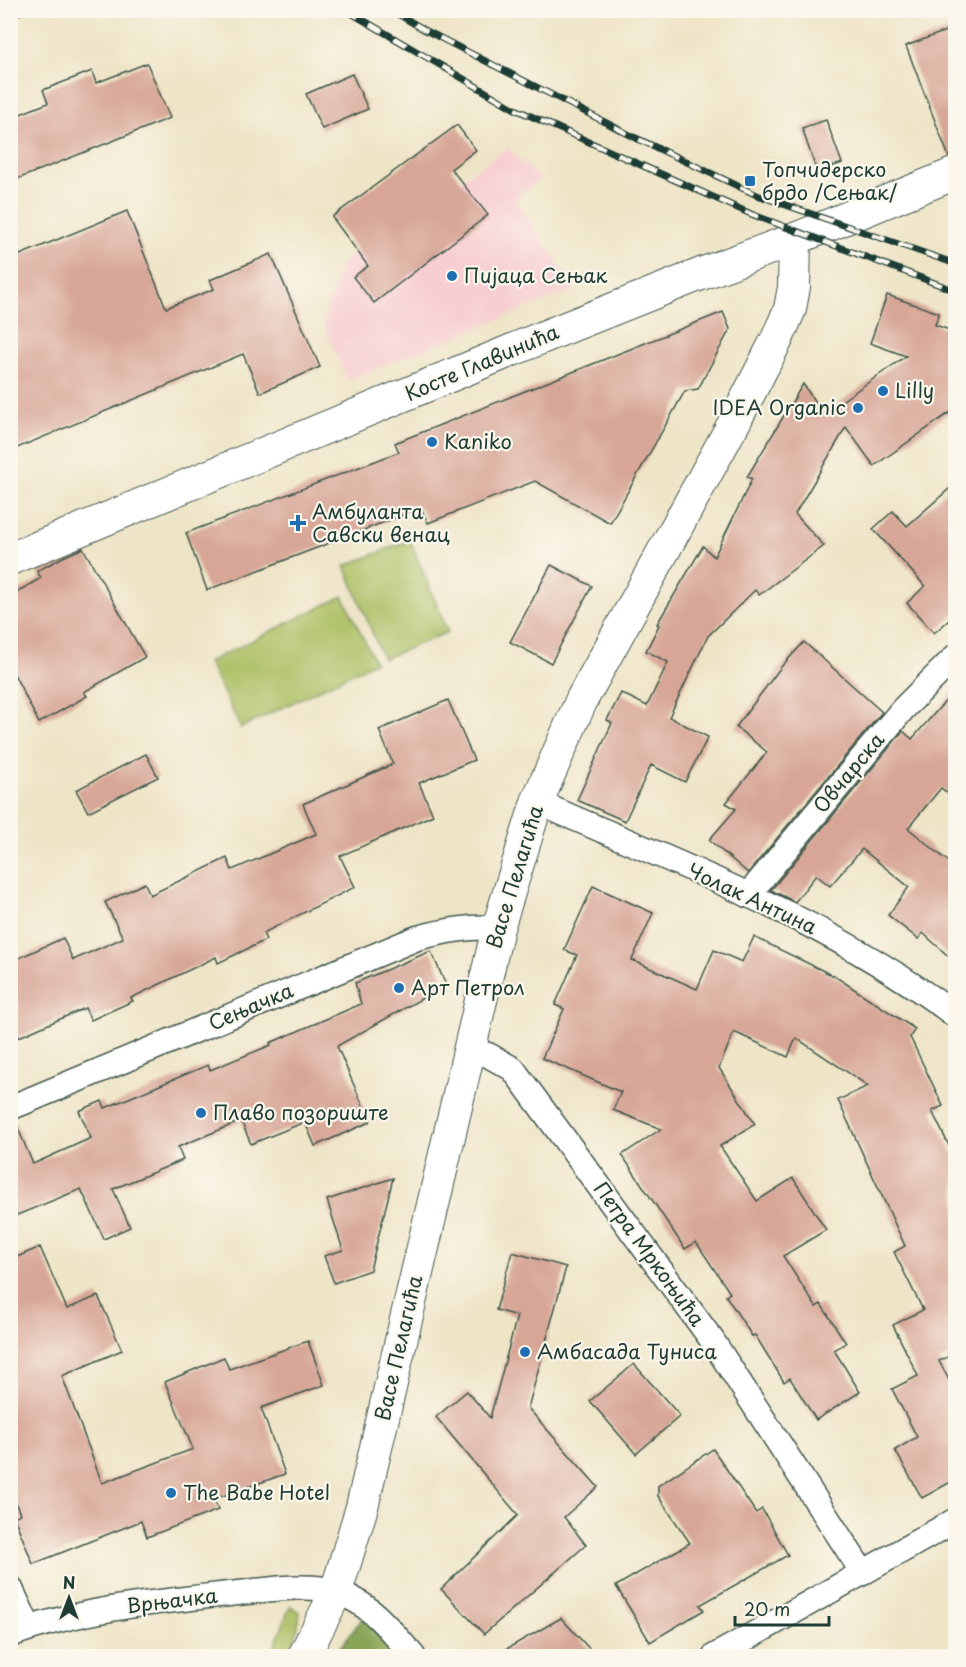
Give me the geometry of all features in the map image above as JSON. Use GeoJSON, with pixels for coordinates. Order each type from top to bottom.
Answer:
{"type":"FeatureCollection","features":[{"type":"Feature","properties":{"kind":"street","name":"Косте Главинића"},"geometry":{"type":"LineString","coordinates":[[10,559],[636,300],[795,240],[956,173]]}},
{"type":"Feature","properties":{"kind":"street","name":"Васе Пелагића"},"geometry":{"type":"LineString","coordinates":[[304,1656],[336,1592],[362,1507],[498,928],[537,802],[582,699],[735,421],[777,339],[790,309],[794,287],[795,240]]}},
{"type":"Feature","properties":{"kind":"street","name":"Овчарска"},"geometry":{"type":"LineString","coordinates":[[748,895],[903,709],[956,656]]}},
{"type":"Feature","properties":{"kind":"street","name":"Чолак Антина"},"geometry":{"type":"LineString","coordinates":[[537,802],[748,895],[867,955],[956,1017]]}},
{"type":"Feature","properties":{"kind":"street","name":"Сењачка"},"geometry":{"type":"LineString","coordinates":[[10,1108],[417,938],[453,929],[498,928]]}},
{"type":"Feature","properties":{"kind":"street","name":"Петра Мркоњића"},"geometry":{"type":"LineString","coordinates":[[469,1051],[488,1055],[513,1069],[712,1340],[863,1573]]}},
{"type":"Feature","properties":{"kind":"street"},"geometry":{"type":"LineString","coordinates":[[716,1656],[956,1520]]}},
{"type":"Feature","properties":{"kind":"street"},"geometry":{"type":"LineString","coordinates":[[10,1587],[20,1632]]}},
{"type":"Feature","properties":{"kind":"street","name":"Врњачка"},"geometry":{"type":"LineString","coordinates":[[20,1632],[73,1615],[143,1604],[294,1587],[336,1592],[365,1605],[413,1656]]}},
{"type":"Feature","properties":{"kind":"shaded area","name":"Пијаца Сењак"},"geometry":{"type":"Polygon","coordinates":[[[507,148],[540,178],[515,199],[575,289],[347,380],[323,323],[341,264],[507,148]]]}},
{"type":"Feature","properties":{"kind":"green space"},"geometry":{"type":"Polygon","coordinates":[[[410,540],[448,632],[383,659],[345,566],[410,540]]]}},
{"type":"Feature","properties":{"kind":"green space"},"geometry":{"type":"Polygon","coordinates":[[[343,596],[375,662],[241,728],[208,662],[343,596]]]}},
{"type":"Feature","properties":{"kind":"green space"},"geometry":{"type":"Polygon","coordinates":[[[290,1606],[300,1612],[293,1656],[271,1656],[290,1606]]]}},
{"type":"Feature","properties":{"kind":"green space"},"geometry":{"type":"Polygon","coordinates":[[[363,1618],[400,1656],[333,1656],[363,1618]]]}},
{"type":"Feature","properties":{"kind":"building"},"geometry":{"type":"Polygon","coordinates":[[[956,27],[956,155],[949,157],[906,46],[956,27]]]}},
{"type":"Feature","properties":{"kind":"building"},"geometry":{"type":"Polygon","coordinates":[[[147,63],[170,118],[10,182],[10,118],[48,103],[43,90],[92,71],[96,83],[147,63]]]}},
{"type":"Feature","properties":{"kind":"building"},"geometry":{"type":"Polygon","coordinates":[[[352,74],[368,109],[322,129],[306,94],[352,74]]]}},
{"type":"Feature","properties":{"kind":"building"},"geometry":{"type":"Polygon","coordinates":[[[826,120],[842,163],[817,172],[802,128],[826,120]]]}},
{"type":"Feature","properties":{"kind":"building"},"geometry":{"type":"Polygon","coordinates":[[[457,125],[476,150],[451,169],[488,215],[374,303],[353,277],[368,266],[332,217],[457,125]]]}},
{"type":"Feature","properties":{"kind":"building"},"geometry":{"type":"Polygon","coordinates":[[[127,211],[166,308],[214,289],[210,280],[271,254],[320,367],[260,393],[243,354],[10,451],[10,259],[127,211]]]}},
{"type":"Feature","properties":{"kind":"building"},"geometry":{"type":"Polygon","coordinates":[[[887,295],[939,313],[935,325],[956,332],[956,408],[874,466],[846,427],[795,514],[824,546],[759,595],[755,590],[708,636],[669,717],[708,737],[685,782],[651,765],[625,821],[577,800],[612,723],[607,720],[621,693],[647,706],[668,662],[646,651],[659,625],[657,624],[703,546],[714,557],[752,479],[747,477],[803,384],[823,414],[906,356],[870,343],[887,295]]]}},
{"type":"Feature","properties":{"kind":"building"},"geometry":{"type":"Polygon","coordinates":[[[723,312],[730,329],[698,389],[685,391],[610,523],[535,481],[428,523],[421,508],[207,590],[186,533],[399,452],[395,443],[723,312]]]}},
{"type":"Feature","properties":{"kind":"building"},"geometry":{"type":"Polygon","coordinates":[[[956,483],[956,614],[934,633],[907,603],[925,586],[873,529],[893,511],[907,526],[956,483]]]}},
{"type":"Feature","properties":{"kind":"building"},"geometry":{"type":"Polygon","coordinates":[[[83,548],[145,657],[84,692],[87,696],[39,723],[10,666],[10,596],[41,578],[37,571],[83,548]]]}},
{"type":"Feature","properties":{"kind":"building"},"geometry":{"type":"Polygon","coordinates":[[[551,565],[592,586],[551,663],[510,642],[551,565]]]}},
{"type":"Feature","properties":{"kind":"building"},"geometry":{"type":"Polygon","coordinates":[[[804,642],[882,712],[748,873],[709,840],[736,809],[726,803],[767,752],[736,727],[781,667],[804,642]]]}},
{"type":"Feature","properties":{"kind":"building"},"geometry":{"type":"Polygon","coordinates":[[[956,689],[956,800],[941,788],[908,828],[956,868],[956,963],[923,933],[918,939],[888,915],[909,887],[862,849],[830,886],[816,875],[795,902],[771,890],[903,731],[912,739],[956,689]]]}},
{"type":"Feature","properties":{"kind":"building"},"geometry":{"type":"Polygon","coordinates":[[[448,700],[474,760],[419,783],[433,815],[340,856],[355,887],[263,933],[266,940],[218,963],[216,957],[131,998],[133,1001],[91,1020],[85,1008],[10,1041],[10,962],[63,938],[73,960],[123,938],[105,902],[145,883],[150,895],[227,858],[232,870],[316,834],[303,804],[393,764],[379,730],[448,700]]]}},
{"type":"Feature","properties":{"kind":"building"},"geometry":{"type":"Polygon","coordinates":[[[146,754],[158,777],[88,812],[76,790],[146,754]]]}},
{"type":"Feature","properties":{"kind":"building"},"geometry":{"type":"Polygon","coordinates":[[[593,886],[653,913],[632,960],[697,989],[714,950],[742,962],[754,937],[836,977],[915,1029],[910,1037],[943,1106],[932,1111],[956,1160],[956,1353],[939,1361],[956,1393],[956,1479],[922,1498],[895,1450],[917,1437],[892,1389],[918,1376],[893,1325],[923,1310],[894,1252],[905,1246],[838,1100],[868,1086],[796,1038],[788,1057],[734,1032],[719,1068],[755,1124],[720,1146],[757,1201],[793,1178],[826,1230],[783,1256],[816,1307],[821,1304],[846,1343],[834,1350],[860,1392],[816,1420],[790,1378],[784,1382],[755,1335],[752,1336],[726,1296],[730,1293],[696,1242],[685,1249],[622,1155],[661,1129],[613,1110],[621,1092],[542,1058],[564,1009],[555,1005],[577,955],[564,950],[593,886]]]}},
{"type":"Feature","properties":{"kind":"building"},"geometry":{"type":"Polygon","coordinates":[[[431,951],[446,985],[337,1046],[370,1122],[315,1146],[305,1122],[251,1144],[241,1121],[178,1147],[183,1160],[113,1189],[130,1227],[104,1239],[81,1189],[10,1218],[10,1122],[15,1121],[33,1164],[91,1138],[79,1111],[102,1101],[105,1108],[208,1065],[210,1070],[271,1045],[270,1043],[361,1004],[355,983],[431,951]]]}},
{"type":"Feature","properties":{"kind":"building"},"geometry":{"type":"Polygon","coordinates":[[[393,1178],[370,1270],[334,1283],[324,1256],[343,1250],[327,1200],[393,1178]]]}},
{"type":"Feature","properties":{"kind":"building"},"geometry":{"type":"Polygon","coordinates":[[[40,1247],[67,1309],[98,1296],[122,1350],[62,1376],[102,1483],[193,1449],[165,1382],[224,1357],[229,1369],[308,1341],[324,1385],[261,1408],[285,1474],[214,1499],[218,1510],[147,1537],[141,1521],[33,1564],[14,1517],[20,1514],[10,1489],[10,1260],[40,1247]]]}},
{"type":"Feature","properties":{"kind":"building"},"geometry":{"type":"Polygon","coordinates":[[[512,1252],[566,1267],[528,1408],[598,1487],[564,1517],[586,1545],[484,1634],[441,1589],[518,1515],[436,1417],[467,1391],[490,1418],[517,1316],[496,1310],[512,1252]]]}},
{"type":"Feature","properties":{"kind":"building"},"geometry":{"type":"Polygon","coordinates":[[[634,1364],[680,1416],[636,1454],[590,1401],[634,1364]]]}},
{"type":"Feature","properties":{"kind":"building"},"geometry":{"type":"Polygon","coordinates":[[[713,1449],[756,1513],[762,1509],[788,1555],[700,1605],[704,1610],[650,1642],[616,1586],[690,1543],[658,1496],[658,1486],[713,1449]]]}},
{"type":"Feature","properties":{"kind":"building"},"geometry":{"type":"Polygon","coordinates":[[[561,1618],[596,1656],[494,1656],[561,1618]]]}},
{"type":"Feature","properties":{"kind":"tram line"},"geometry":{"type":"LineString","coordinates":[[10,18],[31,10]]}},
{"type":"Feature","properties":{"kind":"railway"},"geometry":{"type":"LineString","coordinates":[[346,10],[515,109],[751,214],[956,291]]}},
{"type":"Feature","properties":{"kind":"railway"},"geometry":{"type":"LineString","coordinates":[[391,10],[425,30],[636,138],[757,195],[956,264]]}},
{"type":"Feature","properties":{"kind":"place","name":"Топчидерско брдо /Сењак/"},"geometry":{"type":"Point","coordinates":[750,181]}},
{"type":"Feature","properties":{"kind":"place","name":"Пијаца Сењак"},"geometry":{"type":"Point","coordinates":[452,276]}},
{"type":"Feature","properties":{"kind":"place","name":"Lilly"},"geometry":{"type":"Point","coordinates":[883,391]}},
{"type":"Feature","properties":{"kind":"place","name":"IDEA Organic"},"geometry":{"type":"Point","coordinates":[858,408]}},
{"type":"Feature","properties":{"kind":"place","name":"Kaniko"},"geometry":{"type":"Point","coordinates":[432,442]}},
{"type":"Feature","properties":{"kind":"place","name":"Амбуланта Савски венац"},"geometry":{"type":"Point","coordinates":[298,523]}},
{"type":"Feature","properties":{"kind":"place","name":"Арт Петрол"},"geometry":{"type":"Point","coordinates":[399,988]}},
{"type":"Feature","properties":{"kind":"place","name":"Плаво позориште"},"geometry":{"type":"Point","coordinates":[201,1113]}},
{"type":"Feature","properties":{"kind":"place","name":"Амбасада Туниса"},"geometry":{"type":"Point","coordinates":[525,1352]}},
{"type":"Feature","properties":{"kind":"place","name":"The Babe Hotel"},"geometry":{"type":"Point","coordinates":[171,1493]}}]}
